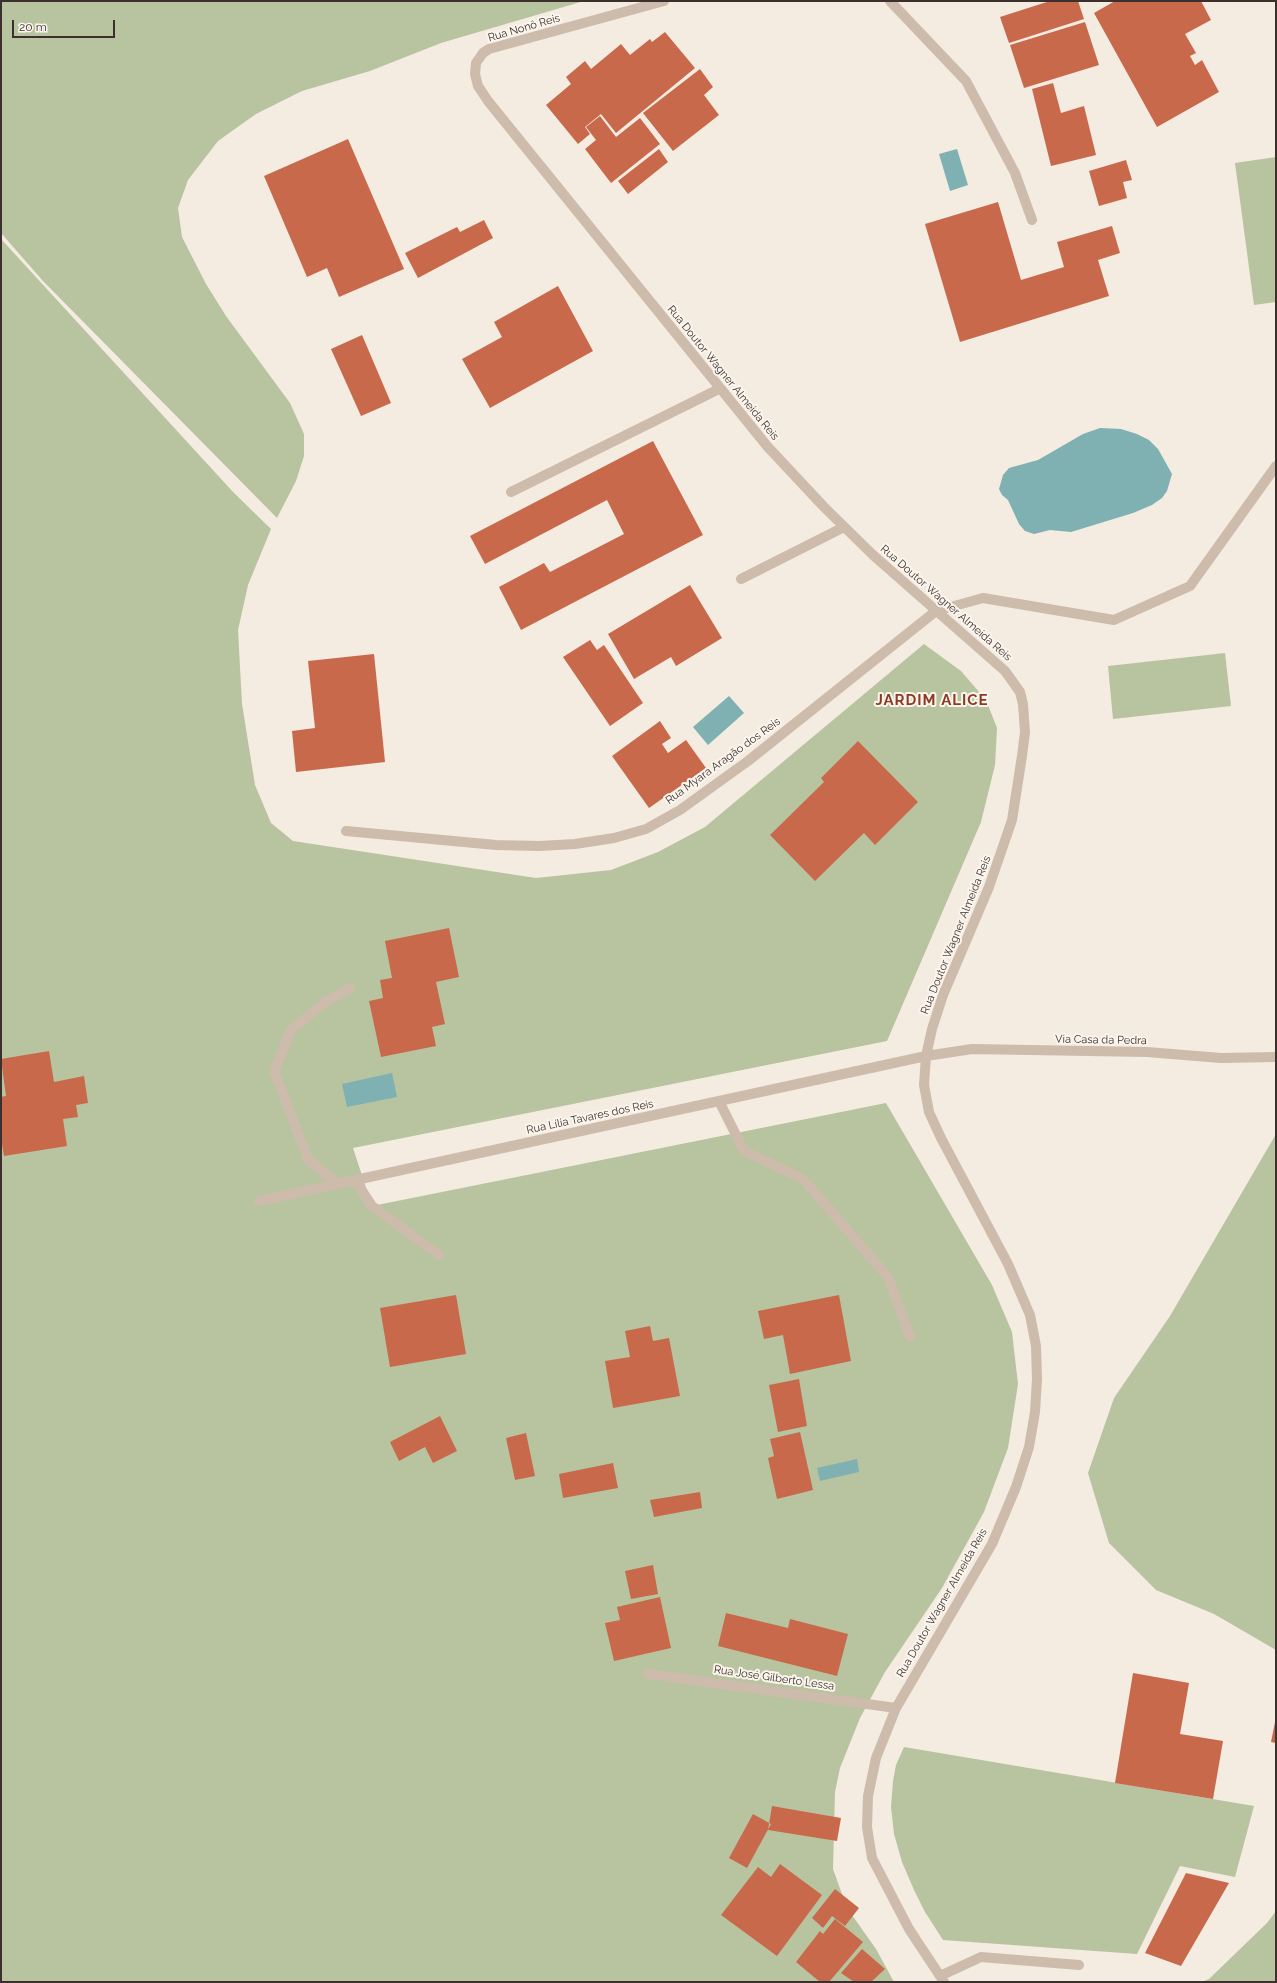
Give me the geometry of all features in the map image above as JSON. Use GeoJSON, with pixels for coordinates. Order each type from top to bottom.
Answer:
{"type":"FeatureCollection","features":[{"type":"Feature","properties":{"kind":"street","name":"Rua Nonô Reis"},"geometry":{"type":"LineString","coordinates":[[545,171],[488,101],[478,86],[474,68],[479,58],[483,54],[498,46],[664,1]]}},
{"type":"Feature","properties":{"kind":"street"},"geometry":{"type":"LineString","coordinates":[[890,1],[966,81],[1015,173],[1032,220]]}},
{"type":"Feature","properties":{"kind":"street","name":"Rua Doutor Wagner Almeida Reis"},"geometry":{"type":"LineString","coordinates":[[545,171],[719,389],[767,446],[844,527],[936,611],[994,660],[1014,681],[1020,692],[1023,704],[1025,732],[1018,789],[1012,820],[989,886],[944,995],[932,1029],[926,1056],[924,1085],[929,1112],[1021,1293],[1030,1315],[1036,1346],[1037,1379],[1035,1412],[1029,1447],[1016,1487],[992,1544],[896,1708],[876,1758],[868,1796],[867,1827],[872,1858],[886,1888],[909,1929],[942,1979]]}},
{"type":"Feature","properties":{"kind":"street"},"geometry":{"type":"LineString","coordinates":[[511,492],[719,389]]}},
{"type":"Feature","properties":{"kind":"street"},"geometry":{"type":"LineString","coordinates":[[936,611],[983,598],[1114,620],[1190,586],[1276,466]]}},
{"type":"Feature","properties":{"kind":"street"},"geometry":{"type":"LineString","coordinates":[[741,579],[844,527]]}},
{"type":"Feature","properties":{"kind":"street","name":"Rua Myara Aragão dos Reis"},"geometry":{"type":"LineString","coordinates":[[346,831],[496,845],[539,846],[575,844],[614,838],[646,829],[680,810],[742,765],[936,611]]}},
{"type":"Feature","properties":{"kind":"street"},"geometry":{"type":"LineString","coordinates":[[338,1184],[308,1159],[274,1071],[291,1030],[324,1003],[350,988]]}},
{"type":"Feature","properties":{"kind":"street","name":"Via Casa da Pedra"},"geometry":{"type":"LineString","coordinates":[[926,1056],[972,1049],[1018,1049],[1147,1052],[1221,1058],[1276,1057]]}},
{"type":"Feature","properties":{"kind":"street","name":"Rua Lília Tavares dos Reis"},"geometry":{"type":"LineString","coordinates":[[259,1201],[926,1056]]}},
{"type":"Feature","properties":{"kind":"street"},"geometry":{"type":"LineString","coordinates":[[719,1101],[744,1151],[803,1179],[888,1277],[910,1337]]}},
{"type":"Feature","properties":{"kind":"street"},"geometry":{"type":"LineString","coordinates":[[355,1180],[372,1206],[439,1255]]}},
{"type":"Feature","properties":{"kind":"street","name":"Rua José Gilberto Lessa"},"geometry":{"type":"LineString","coordinates":[[648,1674],[896,1708]]}},
{"type":"Feature","properties":{"kind":"street"},"geometry":{"type":"LineString","coordinates":[[942,1979],[981,1957],[1079,1965]]}},
{"type":"Feature","properties":{"kind":"green space"},"geometry":{"type":"Polygon","coordinates":[[[1,1],[584,1],[441,43],[370,71],[302,91],[256,114],[218,141],[188,180],[178,208],[182,237],[206,284],[226,316],[290,403],[304,434],[304,456],[296,481],[277,518],[43,281],[1,233],[1,1]]]}},
{"type":"Feature","properties":{"kind":"green space"},"geometry":{"type":"Polygon","coordinates":[[[1276,157],[1276,302],[1254,305],[1235,163],[1276,157]]]}},
{"type":"Feature","properties":{"kind":"green space"},"geometry":{"type":"Polygon","coordinates":[[[1,239],[234,493],[271,529],[248,585],[238,630],[242,704],[255,785],[271,823],[293,841],[536,878],[611,870],[658,852],[705,827],[924,644],[961,671],[986,700],[997,728],[995,765],[981,822],[887,1041],[353,1148],[372,1206],[886,1103],[992,1285],[1012,1332],[1018,1384],[1008,1448],[984,1512],[942,1588],[885,1672],[860,1718],[840,1768],[835,1792],[833,1869],[847,1908],[876,1949],[894,1982],[1,1982],[1,239]]]}},
{"type":"Feature","properties":{"kind":"green space"},"geometry":{"type":"Polygon","coordinates":[[[1225,653],[1231,706],[1113,719],[1108,666],[1225,653]]]}},
{"type":"Feature","properties":{"kind":"green space"},"geometry":{"type":"Polygon","coordinates":[[[1276,1134],[1276,1650],[1214,1614],[1156,1590],[1109,1543],[1088,1473],[1114,1398],[1170,1316],[1276,1134]]]}},
{"type":"Feature","properties":{"kind":"green space"},"geometry":{"type":"Polygon","coordinates":[[[904,1747],[1254,1806],[1235,1877],[1180,1866],[1137,1954],[943,1940],[925,1912],[914,1890],[902,1862],[894,1834],[891,1807],[893,1781],[896,1765],[904,1747]]]}},
{"type":"Feature","properties":{"kind":"green space"},"geometry":{"type":"Polygon","coordinates":[[[1276,1911],[1276,1982],[1202,1982],[1209,1979],[1267,1923],[1276,1911]]]}},
{"type":"Feature","properties":{"kind":"water"},"geometry":{"type":"Polygon","coordinates":[[[957,149],[968,185],[950,191],[939,154],[957,149]]]}},
{"type":"Feature","properties":{"kind":"water"},"geometry":{"type":"Polygon","coordinates":[[[1100,428],[1121,429],[1137,434],[1149,440],[1158,449],[1172,474],[1167,491],[1162,498],[1152,505],[1133,513],[1071,532],[1050,530],[1034,534],[1025,531],[1019,524],[1008,500],[1002,495],[999,489],[1003,475],[1009,468],[1038,460],[1083,434],[1100,428]]]}},
{"type":"Feature","properties":{"kind":"water"},"geometry":{"type":"Polygon","coordinates":[[[729,696],[744,713],[708,745],[693,727],[729,696]]]}},
{"type":"Feature","properties":{"kind":"water"},"geometry":{"type":"Polygon","coordinates":[[[392,1073],[397,1097],[347,1107],[342,1084],[392,1073]]]}},
{"type":"Feature","properties":{"kind":"water"},"geometry":{"type":"Polygon","coordinates":[[[857,1459],[859,1472],[820,1481],[817,1468],[857,1459]]]}},
{"type":"Feature","properties":{"kind":"building"},"geometry":{"type":"Polygon","coordinates":[[[1050,1],[1078,1],[1084,19],[1009,43],[1000,17],[1050,1]]]}},
{"type":"Feature","properties":{"kind":"building"},"geometry":{"type":"Polygon","coordinates":[[[1115,1],[1201,1],[1211,20],[1185,34],[1196,53],[1190,56],[1195,65],[1202,60],[1219,92],[1157,127],[1094,13],[1115,1]]]}},
{"type":"Feature","properties":{"kind":"building"},"geometry":{"type":"Polygon","coordinates":[[[1085,22],[1099,65],[1024,88],[1010,45],[1085,22]]]}},
{"type":"Feature","properties":{"kind":"building"},"geometry":{"type":"Polygon","coordinates":[[[665,32],[695,68],[616,133],[601,114],[585,127],[590,134],[578,144],[546,105],[571,84],[566,77],[585,61],[591,69],[621,44],[630,55],[650,39],[652,42],[665,32]]]}},
{"type":"Feature","properties":{"kind":"building"},"geometry":{"type":"Polygon","coordinates":[[[700,69],[713,87],[704,95],[719,115],[673,151],[643,113],[700,69]]]}},
{"type":"Feature","properties":{"kind":"building"},"geometry":{"type":"Polygon","coordinates":[[[1053,83],[1061,113],[1084,106],[1096,155],[1051,166],[1032,89],[1053,83]]]}},
{"type":"Feature","properties":{"kind":"building"},"geometry":{"type":"Polygon","coordinates":[[[600,116],[616,137],[640,118],[660,144],[611,183],[585,149],[596,140],[586,127],[600,116]]]}},
{"type":"Feature","properties":{"kind":"building"},"geometry":{"type":"Polygon","coordinates":[[[348,139],[404,269],[339,297],[327,268],[307,277],[264,176],[348,139]]]}},
{"type":"Feature","properties":{"kind":"building"},"geometry":{"type":"Polygon","coordinates":[[[659,149],[668,162],[628,194],[618,181],[659,149]]]}},
{"type":"Feature","properties":{"kind":"building"},"geometry":{"type":"Polygon","coordinates":[[[1126,160],[1132,180],[1123,182],[1127,198],[1099,206],[1089,171],[1126,160]]]}},
{"type":"Feature","properties":{"kind":"building"},"geometry":{"type":"Polygon","coordinates":[[[998,202],[1021,280],[1064,267],[1057,242],[1112,226],[1120,253],[1098,260],[1109,296],[960,342],[925,224],[998,202]]]}},
{"type":"Feature","properties":{"kind":"building"},"geometry":{"type":"Polygon","coordinates":[[[484,220],[493,238],[418,278],[405,253],[457,227],[460,232],[484,220]]]}},
{"type":"Feature","properties":{"kind":"building"},"geometry":{"type":"Polygon","coordinates":[[[558,286],[593,351],[490,408],[462,359],[502,337],[494,322],[558,286]]]}},
{"type":"Feature","properties":{"kind":"building"},"geometry":{"type":"Polygon","coordinates":[[[362,335],[391,403],[361,416],[331,349],[362,335]]]}},
{"type":"Feature","properties":{"kind":"building"},"geometry":{"type":"Polygon","coordinates":[[[653,441],[703,535],[521,630],[499,587],[544,563],[550,572],[624,534],[607,500],[485,564],[470,536],[653,441]]]}},
{"type":"Feature","properties":{"kind":"building"},"geometry":{"type":"Polygon","coordinates":[[[690,585],[722,638],[676,666],[671,657],[634,679],[608,634],[690,585]]]}},
{"type":"Feature","properties":{"kind":"building"},"geometry":{"type":"Polygon","coordinates":[[[590,640],[597,650],[604,645],[643,703],[610,726],[563,657],[590,640]]]}},
{"type":"Feature","properties":{"kind":"building"},"geometry":{"type":"Polygon","coordinates":[[[374,654],[385,762],[296,772],[292,731],[315,728],[308,661],[374,654]]]}},
{"type":"Feature","properties":{"kind":"building"},"geometry":{"type":"Polygon","coordinates":[[[660,721],[671,738],[662,744],[668,753],[686,740],[706,768],[649,808],[612,756],[660,721]]]}},
{"type":"Feature","properties":{"kind":"building"},"geometry":{"type":"Polygon","coordinates":[[[858,741],[918,802],[875,845],[864,833],[815,881],[770,835],[824,782],[821,778],[858,741]]]}},
{"type":"Feature","properties":{"kind":"building"},"geometry":{"type":"Polygon","coordinates":[[[449,928],[459,977],[436,982],[445,1024],[432,1027],[436,1046],[381,1057],[369,1001],[383,998],[380,980],[392,978],[385,941],[449,928]]]}},
{"type":"Feature","properties":{"kind":"building"},"geometry":{"type":"Polygon","coordinates":[[[49,1051],[54,1082],[84,1076],[88,1103],[76,1105],[78,1117],[63,1119],[67,1146],[4,1156],[1,1138],[1,1097],[6,1096],[1,1059],[49,1051]]]}},
{"type":"Feature","properties":{"kind":"building"},"geometry":{"type":"Polygon","coordinates":[[[456,1295],[466,1354],[390,1367],[380,1308],[456,1295]]]}},
{"type":"Feature","properties":{"kind":"building"},"geometry":{"type":"Polygon","coordinates":[[[839,1295],[851,1361],[790,1374],[783,1335],[764,1339],[758,1311],[839,1295]]]}},
{"type":"Feature","properties":{"kind":"building"},"geometry":{"type":"Polygon","coordinates":[[[650,1326],[653,1341],[669,1338],[680,1396],[613,1408],[605,1361],[630,1357],[625,1331],[650,1326]]]}},
{"type":"Feature","properties":{"kind":"building"},"geometry":{"type":"Polygon","coordinates":[[[799,1379],[807,1426],[778,1432],[769,1385],[799,1379]]]}},
{"type":"Feature","properties":{"kind":"building"},"geometry":{"type":"Polygon","coordinates":[[[440,1416],[457,1451],[433,1463],[425,1447],[399,1461],[390,1442],[440,1416]]]}},
{"type":"Feature","properties":{"kind":"building"},"geometry":{"type":"Polygon","coordinates":[[[800,1432],[813,1490],[777,1499],[768,1458],[774,1456],[770,1439],[800,1432]]]}},
{"type":"Feature","properties":{"kind":"building"},"geometry":{"type":"Polygon","coordinates":[[[526,1433],[535,1476],[515,1480],[506,1438],[526,1433]]]}},
{"type":"Feature","properties":{"kind":"building"},"geometry":{"type":"Polygon","coordinates":[[[613,1463],[618,1488],[563,1498],[559,1474],[613,1463]]]}},
{"type":"Feature","properties":{"kind":"building"},"geometry":{"type":"Polygon","coordinates":[[[700,1492],[702,1508],[654,1517],[650,1500],[700,1492]]]}},
{"type":"Feature","properties":{"kind":"building"},"geometry":{"type":"Polygon","coordinates":[[[653,1565],[658,1594],[631,1599],[625,1571],[653,1565]]]}},
{"type":"Feature","properties":{"kind":"building"},"geometry":{"type":"Polygon","coordinates":[[[660,1597],[671,1648],[614,1661],[605,1623],[620,1620],[617,1607],[660,1597]]]}},
{"type":"Feature","properties":{"kind":"building"},"geometry":{"type":"Polygon","coordinates":[[[726,1613],[788,1628],[790,1619],[848,1634],[837,1676],[718,1646],[726,1613]]]}},
{"type":"Feature","properties":{"kind":"building"},"geometry":{"type":"Polygon","coordinates":[[[1133,1673],[1189,1683],[1180,1734],[1223,1741],[1213,1799],[1115,1783],[1133,1673]]]}},
{"type":"Feature","properties":{"kind":"building"},"geometry":{"type":"Polygon","coordinates":[[[1276,1722],[1276,1743],[1271,1742],[1276,1722]]]}},
{"type":"Feature","properties":{"kind":"building"},"geometry":{"type":"Polygon","coordinates":[[[772,1806],[841,1818],[837,1841],[768,1830],[772,1806]]]}},
{"type":"Feature","properties":{"kind":"building"},"geometry":{"type":"Polygon","coordinates":[[[753,1814],[771,1824],[747,1868],[729,1858],[753,1814]]]}},
{"type":"Feature","properties":{"kind":"building"},"geometry":{"type":"Polygon","coordinates":[[[780,1864],[822,1895],[777,1956],[721,1915],[758,1867],[771,1877],[780,1864]]]}},
{"type":"Feature","properties":{"kind":"building"},"geometry":{"type":"Polygon","coordinates":[[[1186,1873],[1229,1883],[1181,1966],[1145,1953],[1186,1873]]]}},
{"type":"Feature","properties":{"kind":"building"},"geometry":{"type":"Polygon","coordinates":[[[835,1889],[859,1908],[845,1926],[832,1916],[823,1928],[812,1918],[835,1889]]]}},
{"type":"Feature","properties":{"kind":"building"},"geometry":{"type":"Polygon","coordinates":[[[835,1919],[863,1942],[829,1982],[820,1982],[796,1962],[820,1931],[823,1934],[835,1919]]]}},
{"type":"Feature","properties":{"kind":"building"},"geometry":{"type":"Polygon","coordinates":[[[862,1949],[885,1969],[871,1982],[854,1982],[841,1973],[862,1949]]]}},
{"type":"Feature","properties":{"kind":"district","name":"JARDIM ALICE"},"geometry":{"type":"Point","coordinates":[932,700]}}]}
